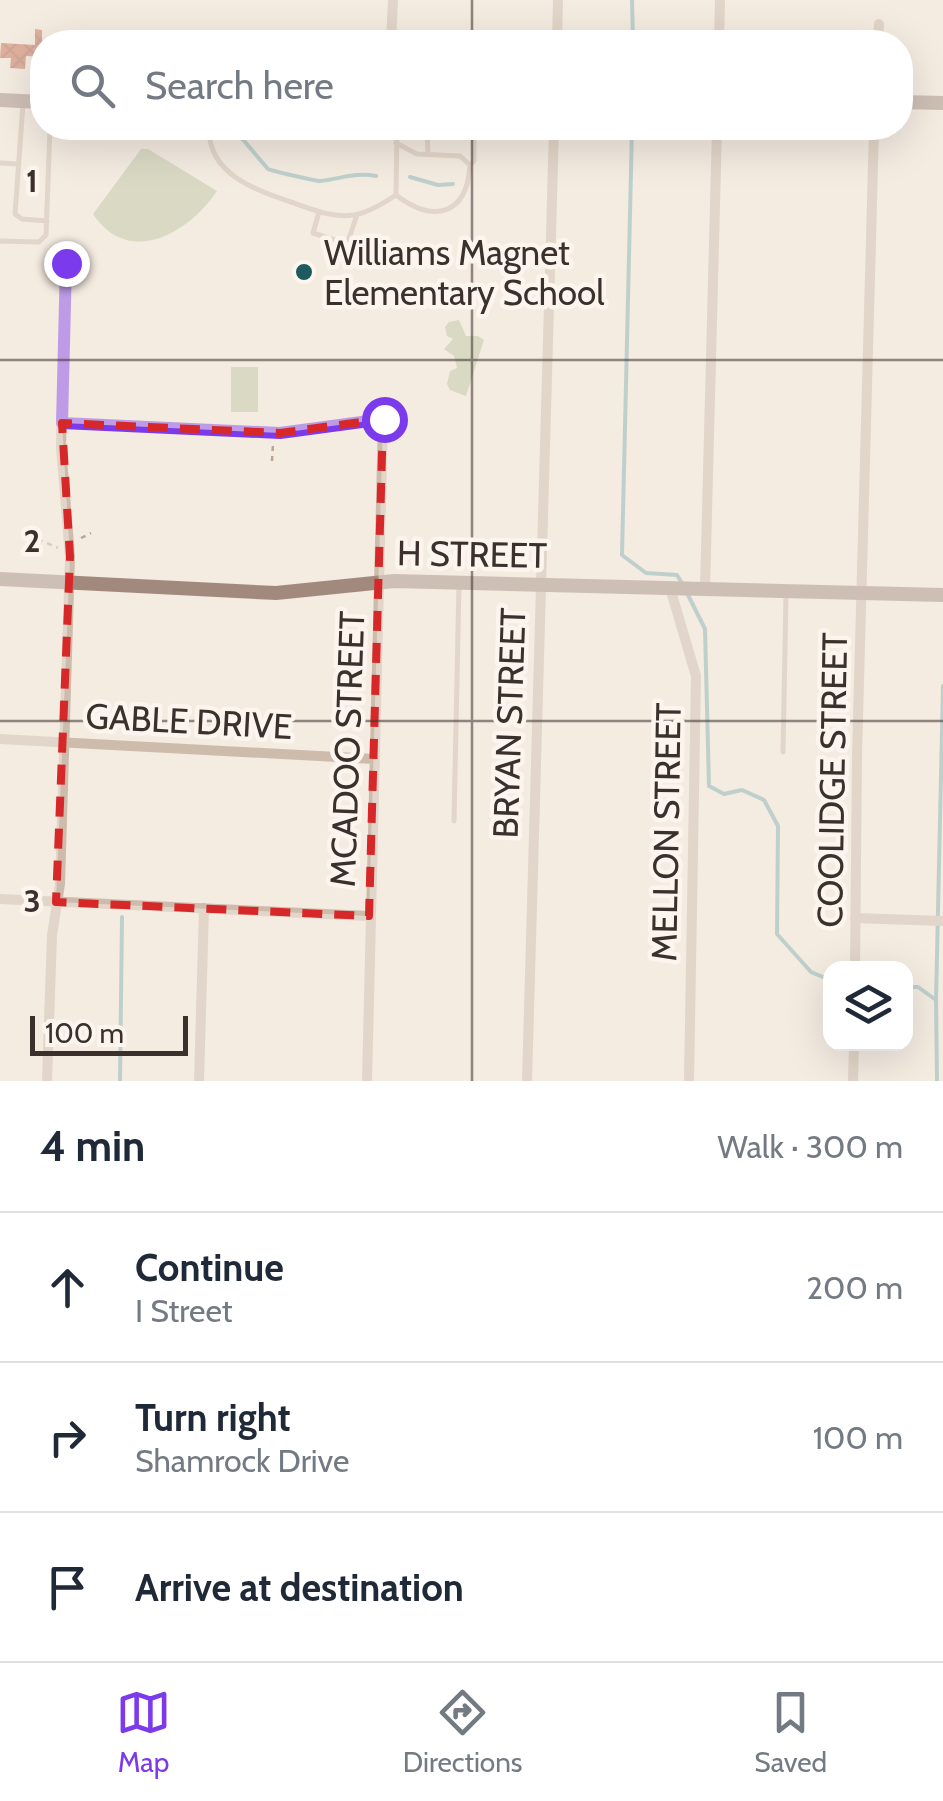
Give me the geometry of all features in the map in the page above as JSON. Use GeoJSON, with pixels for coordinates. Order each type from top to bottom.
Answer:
{"type":"FeatureCollection","features":[{"type":"Feature","properties":{"kind":"street"},"geometry":{"type":"LineString","coordinates":[[392,30],[393,0]]}},
{"type":"Feature","properties":{"kind":"street"},"geometry":{"type":"LineString","coordinates":[[557,30],[558,0]]}},
{"type":"Feature","properties":{"kind":"street"},"geometry":{"type":"LineString","coordinates":[[719,30],[720,0]]}},
{"type":"Feature","properties":{"kind":"street"},"geometry":{"type":"LineString","coordinates":[[879,24],[879,30]]}},
{"type":"Feature","properties":{"kind":"street"},"geometry":{"type":"LineString","coordinates":[[0,100],[30,101]]}},
{"type":"Feature","properties":{"kind":"street"},"geometry":{"type":"LineString","coordinates":[[913,102],[943,103]]}},
{"type":"Feature","properties":{"kind":"street","name":"BRYAN STREET"},"geometry":{"type":"LineString","coordinates":[[527,1081],[554,140]]}},
{"type":"Feature","properties":{"kind":"street"},"geometry":{"type":"LineString","coordinates":[[701,589],[717,140]]}},
{"type":"Feature","properties":{"kind":"street","name":"COOLIDGE STREET"},"geometry":{"type":"LineString","coordinates":[[855,961],[874,140]]}},
{"type":"Feature","properties":{"kind":"street"},"geometry":{"type":"LineString","coordinates":[[47,1081],[60,884],[70,583],[62,468],[66,263]]}},
{"type":"Feature","properties":{"kind":"street","name":"MCADOO STREET"},"geometry":{"type":"LineString","coordinates":[[274,433],[384,419],[367,1081]]}},
{"type":"Feature","properties":{"kind":"street"},"geometry":{"type":"LineString","coordinates":[[62,423],[274,433]]}},
{"type":"Feature","properties":{"kind":"street","name":"H STREET"},"geometry":{"type":"LineString","coordinates":[[0,580],[276,593],[380,582],[459,582],[943,595]]}},
{"type":"Feature","properties":{"kind":"street","name":"MELLON STREET"},"geometry":{"type":"LineString","coordinates":[[674,588],[696,676],[689,1081]]}},
{"type":"Feature","properties":{"kind":"street","name":"GABLE DRIVE"},"geometry":{"type":"LineString","coordinates":[[0,738],[374,759]]}},
{"type":"Feature","properties":{"kind":"street"},"geometry":{"type":"LineString","coordinates":[[0,899],[369,916]]}},
{"type":"Feature","properties":{"kind":"street"},"geometry":{"type":"LineString","coordinates":[[199,1081],[204,908]]}},
{"type":"Feature","properties":{"kind":"street"},"geometry":{"type":"LineString","coordinates":[[855,918],[939,921]]}},
{"type":"Feature","properties":{"kind":"street"},"geometry":{"type":"LineString","coordinates":[[853,1081],[854,1051]]}},
{"type":"Feature","properties":{"kind":"lane"},"geometry":{"type":"LineString","coordinates":[[23,101],[16,214],[22,219],[46,221]]}},
{"type":"Feature","properties":{"kind":"lane"},"geometry":{"type":"LineString","coordinates":[[0,241],[39,242],[46,235],[49,140]]}},
{"type":"Feature","properties":{"kind":"lane"},"geometry":{"type":"LineString","coordinates":[[211,140],[212,151],[255,191],[319,212],[357,215],[396,196]]}},
{"type":"Feature","properties":{"kind":"lane"},"geometry":{"type":"LineString","coordinates":[[396,140],[396,196]]}},
{"type":"Feature","properties":{"kind":"lane"},"geometry":{"type":"LineString","coordinates":[[428,140],[428,154]]}},
{"type":"Feature","properties":{"kind":"lane"},"geometry":{"type":"LineString","coordinates":[[396,196],[426,213],[440,213],[451,207],[465,191],[474,161],[474,140]]}},
{"type":"Feature","properties":{"kind":"lane"},"geometry":{"type":"LineString","coordinates":[[396,144],[417,154],[460,156],[470,165]]}},
{"type":"Feature","properties":{"kind":"lane"},"geometry":{"type":"LineString","coordinates":[[0,163],[18,164]]}},
{"type":"Feature","properties":{"kind":"lane"},"geometry":{"type":"LineString","coordinates":[[319,212],[313,233],[346,244],[357,215]]}},
{"type":"Feature","properties":{"kind":"lane"},"geometry":{"type":"LineString","coordinates":[[454,821],[459,582]]}},
{"type":"Feature","properties":{"kind":"lane"},"geometry":{"type":"LineString","coordinates":[[783,752],[786,591]]}},
{"type":"Feature","properties":{"kind":"path"},"geometry":{"type":"LineString","coordinates":[[272,461],[274,433]]}},
{"type":"Feature","properties":{"kind":"path"},"geometry":{"type":"LineString","coordinates":[[38,539],[52,548],[91,533]]}},
{"type":"Feature","properties":{"kind":"highlighted area"},"geometry":{"type":"Polygon","coordinates":[[[383,419],[369,916],[56,902],[70,557],[62,423],[280,433],[383,419]]]}},
{"type":"Feature","properties":{"kind":"green space"},"geometry":{"type":"Polygon","coordinates":[[[141,149],[148,149],[217,191],[191,220],[175,231],[141,242],[108,230],[93,214],[141,149]]]}},
{"type":"Feature","properties":{"kind":"green space"},"geometry":{"type":"Polygon","coordinates":[[[459,320],[466,336],[484,340],[466,396],[450,390],[447,384],[450,371],[457,368],[454,356],[444,349],[453,339],[447,336],[445,327],[459,320]]]}},
{"type":"Feature","properties":{"kind":"green space"},"geometry":{"type":"Polygon","coordinates":[[[231,367],[258,367],[258,412],[231,412],[231,367]]]}},
{"type":"Feature","properties":{"kind":"building"},"geometry":{"type":"Polygon","coordinates":[[[1,43],[30,45],[25,69],[10,68],[11,58],[0,58],[1,43]]]}},
{"type":"Feature","properties":{"kind":"waterway"},"geometry":{"type":"LineString","coordinates":[[632,0],[633,30]]}},
{"type":"Feature","properties":{"kind":"waterway"},"geometry":{"type":"LineString","coordinates":[[243,140],[271,170],[320,181],[376,176]]}},
{"type":"Feature","properties":{"kind":"waterway"},"geometry":{"type":"LineString","coordinates":[[632,140],[622,555],[646,573],[677,575],[683,585]]}},
{"type":"Feature","properties":{"kind":"waterway"},"geometry":{"type":"LineString","coordinates":[[410,177],[438,185],[453,184]]}},
{"type":"Feature","properties":{"kind":"waterway"},"geometry":{"type":"LineString","coordinates":[[687,593],[705,629],[709,786],[724,794],[742,790],[764,800],[778,826],[777,934],[811,972],[823,977]]}},
{"type":"Feature","properties":{"kind":"waterway"},"geometry":{"type":"LineString","coordinates":[[936,1000],[943,686]]}},
{"type":"Feature","properties":{"kind":"waterway"},"geometry":{"type":"LineString","coordinates":[[120,1081],[122,917]]}},
{"type":"Feature","properties":{"kind":"waterway"},"geometry":{"type":"LineString","coordinates":[[913,987],[936,1000],[937,1081]]}},
{"type":"Feature","properties":{"kind":"place","name":"Williams Magnet Elementary School"},"geometry":{"type":"Point","coordinates":[304,272]}},
{"type":"Feature","properties":{"kind":"route"},"geometry":{"type":"LineString","coordinates":[[66,263],[62,423],[280,433],[384,419]]}}]}
